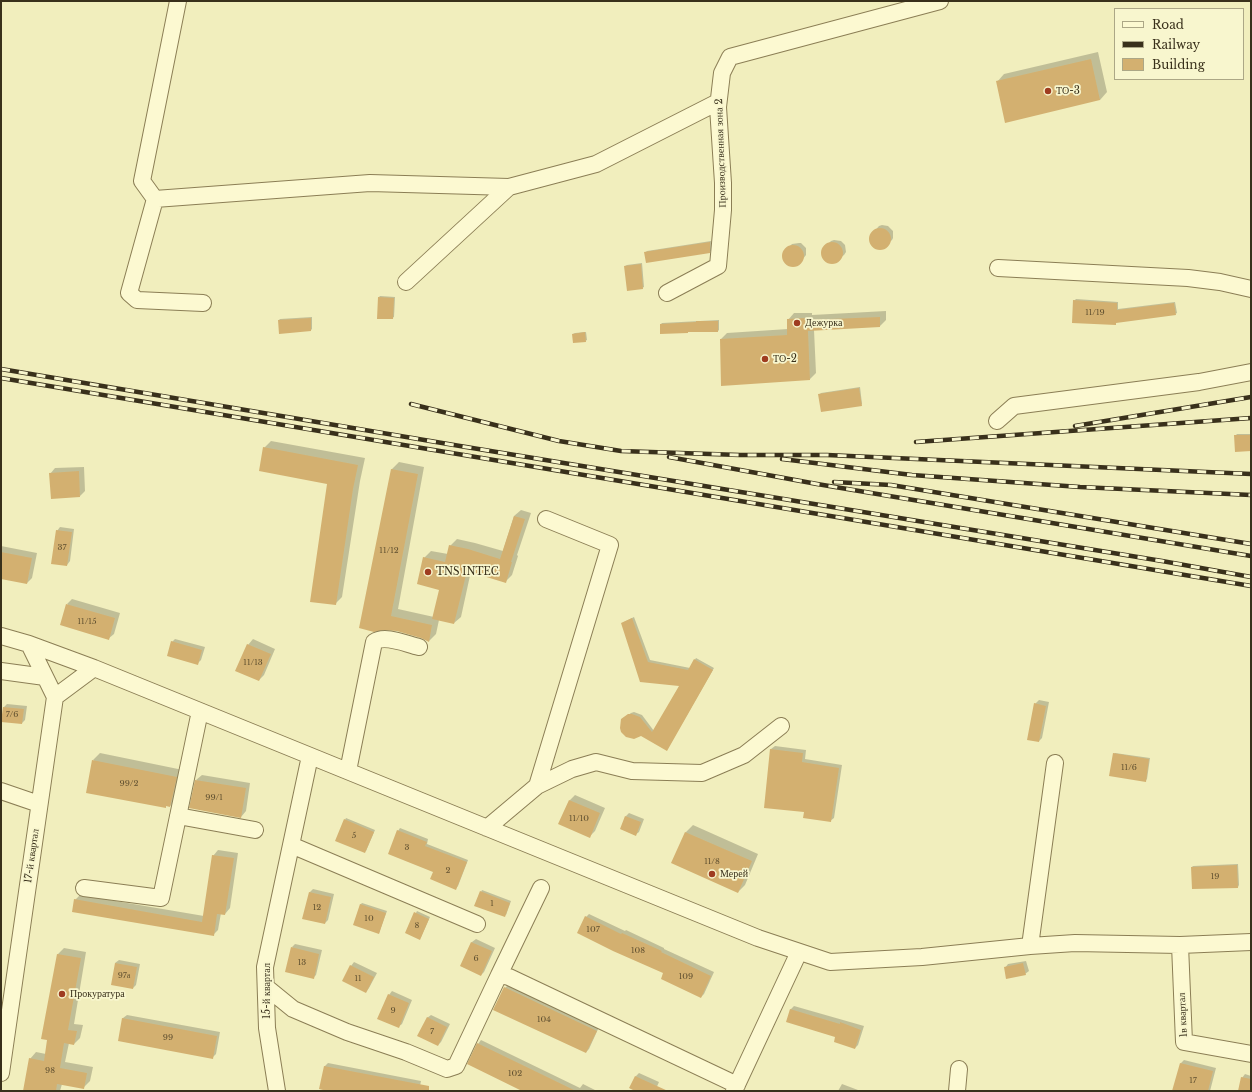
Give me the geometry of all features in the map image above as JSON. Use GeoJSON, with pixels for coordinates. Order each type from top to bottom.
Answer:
{"type":"FeatureCollection","features":[{"type":"Feature","properties":{"kind":"street"},"geometry":{"type":"LineString","coordinates":[[155,199],[142,181],[178,1]]}},
{"type":"Feature","properties":{"kind":"street","name":"Производственная зона 2"},"geometry":{"type":"LineString","coordinates":[[667,293],[718,266],[724,210],[718,102],[722,73],[730,58],[940,1]]}},
{"type":"Feature","properties":{"kind":"street"},"geometry":{"type":"LineString","coordinates":[[155,199],[370,183],[509,187],[596,164],[718,102]]}},
{"type":"Feature","properties":{"kind":"street"},"geometry":{"type":"LineString","coordinates":[[406,282],[509,187]]}},
{"type":"Feature","properties":{"kind":"street"},"geometry":{"type":"LineString","coordinates":[[155,199],[129,293],[137,300],[204,303]]}},
{"type":"Feature","properties":{"kind":"street"},"geometry":{"type":"LineString","coordinates":[[998,268],[1188,278],[1220,282],[1251,289]]}},
{"type":"Feature","properties":{"kind":"street"},"geometry":{"type":"LineString","coordinates":[[997,421],[1014,406],[1199,382],[1251,372]]}},
{"type":"Feature","properties":{"kind":"street"},"geometry":{"type":"LineString","coordinates":[[537,786],[610,545],[546,519]]}},
{"type":"Feature","properties":{"kind":"street"},"geometry":{"type":"LineString","coordinates":[[1,636],[29,644],[94,668],[758,938],[830,962],[922,957],[1075,943],[1180,945],[1251,942]]}},
{"type":"Feature","properties":{"kind":"street"},"geometry":{"type":"LineString","coordinates":[[348,771],[374,642],[378,639],[386,639],[419,648]]}},
{"type":"Feature","properties":{"kind":"street"},"geometry":{"type":"LineString","coordinates":[[29,644],[55,697],[94,668]]}},
{"type":"Feature","properties":{"kind":"street"},"geometry":{"type":"LineString","coordinates":[[1,671],[45,677]]}},
{"type":"Feature","properties":{"kind":"street","name":"17-й квартал"},"geometry":{"type":"LineString","coordinates":[[1,1073],[4,1035],[55,697]]}},
{"type":"Feature","properties":{"kind":"street"},"geometry":{"type":"LineString","coordinates":[[84,888],[161,898],[200,711]]}},
{"type":"Feature","properties":{"kind":"street"},"geometry":{"type":"LineString","coordinates":[[487,828],[537,786],[572,770],[596,762],[632,771],[702,773],[744,755],[781,726]]}},
{"type":"Feature","properties":{"kind":"street","name":"15-й квартал"},"geometry":{"type":"LineString","coordinates":[[277,1091],[267,1028],[265,967],[310,756]]}},
{"type":"Feature","properties":{"kind":"street"},"geometry":{"type":"LineString","coordinates":[[1030,946],[1055,763]]}},
{"type":"Feature","properties":{"kind":"street"},"geometry":{"type":"LineString","coordinates":[[1,791],[39,804]]}},
{"type":"Feature","properties":{"kind":"street"},"geometry":{"type":"LineString","coordinates":[[178,816],[255,830]]}},
{"type":"Feature","properties":{"kind":"street"},"geometry":{"type":"LineString","coordinates":[[291,845],[477,924]]}},
{"type":"Feature","properties":{"kind":"street"},"geometry":{"type":"LineString","coordinates":[[266,987],[293,1008],[347,1032],[406,1052],[447,1069],[456,1066],[541,888]]}},
{"type":"Feature","properties":{"kind":"street","name":"1в квартал"},"geometry":{"type":"LineString","coordinates":[[1180,945],[1184,1042],[1251,1054]]}},
{"type":"Feature","properties":{"kind":"street"},"geometry":{"type":"LineString","coordinates":[[499,975],[509,977],[735,1088],[799,952]]}},
{"type":"Feature","properties":{"kind":"street"},"geometry":{"type":"LineString","coordinates":[[957,1091],[959,1069]]}},
{"type":"Feature","properties":{"kind":"building","name":"ТО-3"},"geometry":{"type":"Polygon","coordinates":[[[1091,59],[1100,100],[1005,123],[996,81],[1091,59]]]}},
{"type":"Feature","properties":{"kind":"building"},"geometry":{"type":"Polygon","coordinates":[[[880,228],[888,231],[891,239],[888,247],[880,250],[872,247],[869,239],[872,231],[880,228]]]}},
{"type":"Feature","properties":{"kind":"building"},"geometry":{"type":"Polygon","coordinates":[[[710,242],[710,253],[646,263],[644,252],[710,242]]]}},
{"type":"Feature","properties":{"kind":"building"},"geometry":{"type":"Polygon","coordinates":[[[832,242],[840,245],[843,253],[840,261],[832,264],[824,261],[821,253],[824,245],[832,242]]]}},
{"type":"Feature","properties":{"kind":"building"},"geometry":{"type":"Polygon","coordinates":[[[793,245],[801,248],[804,256],[801,264],[793,267],[785,264],[782,256],[785,248],[793,245]]]}},
{"type":"Feature","properties":{"kind":"building"},"geometry":{"type":"Polygon","coordinates":[[[641,264],[643,289],[627,291],[624,266],[641,264]]]}},
{"type":"Feature","properties":{"kind":"building"},"geometry":{"type":"Polygon","coordinates":[[[378,297],[394,298],[393,319],[377,319],[378,297]]]}},
{"type":"Feature","properties":{"kind":"building"},"geometry":{"type":"Polygon","coordinates":[[[1073,300],[1117,303],[1117,310],[1174,303],[1176,315],[1116,323],[1116,325],[1072,323],[1073,300]]]}},
{"type":"Feature","properties":{"kind":"building","name":"ТО-2"},"geometry":{"type":"Polygon","coordinates":[[[880,317],[880,327],[808,331],[810,380],[721,386],[720,339],[787,335],[787,319],[806,318],[806,320],[880,317]]]}},
{"type":"Feature","properties":{"kind":"building"},"geometry":{"type":"Polygon","coordinates":[[[311,318],[311,331],[279,334],[278,320],[311,318]]]}},
{"type":"Feature","properties":{"kind":"building"},"geometry":{"type":"Polygon","coordinates":[[[718,321],[718,332],[660,334],[660,324],[718,321]]]}},
{"type":"Feature","properties":{"kind":"building"},"geometry":{"type":"Polygon","coordinates":[[[585,332],[586,342],[573,343],[572,334],[585,332]]]}},
{"type":"Feature","properties":{"kind":"building"},"geometry":{"type":"Polygon","coordinates":[[[859,388],[862,406],[821,412],[818,394],[859,388]]]}},
{"type":"Feature","properties":{"kind":"building"},"geometry":{"type":"Polygon","coordinates":[[[1234,435],[1251,435],[1251,451],[1235,452],[1234,435]]]}},
{"type":"Feature","properties":{"kind":"building"},"geometry":{"type":"Polygon","coordinates":[[[263,447],[358,465],[353,489],[336,605],[310,602],[327,484],[259,471],[263,447]]]}},
{"type":"Feature","properties":{"kind":"building"},"geometry":{"type":"Polygon","coordinates":[[[391,469],[418,474],[391,616],[432,625],[429,642],[397,631],[384,630],[374,632],[359,628],[391,469]]]}},
{"type":"Feature","properties":{"kind":"building"},"geometry":{"type":"Polygon","coordinates":[[[79,471],[80,497],[51,499],[49,473],[79,471]]]}},
{"type":"Feature","properties":{"kind":"building"},"geometry":{"type":"Polygon","coordinates":[[[514,516],[525,519],[506,583],[467,571],[454,624],[432,619],[439,590],[417,584],[423,557],[445,562],[449,545],[500,559],[514,516]]]}},
{"type":"Feature","properties":{"kind":"building"},"geometry":{"type":"Polygon","coordinates":[[[56,530],[72,532],[67,566],[51,564],[56,530]]]}},
{"type":"Feature","properties":{"kind":"building"},"geometry":{"type":"Polygon","coordinates":[[[1,552],[32,558],[27,584],[1,579],[1,552]]]}},
{"type":"Feature","properties":{"kind":"building"},"geometry":{"type":"Polygon","coordinates":[[[66,604],[115,618],[109,640],[60,625],[66,604]]]}},
{"type":"Feature","properties":{"kind":"building"},"geometry":{"type":"Polygon","coordinates":[[[632,618],[648,662],[688,670],[694,659],[713,670],[667,751],[641,736],[634,739],[626,737],[621,732],[621,719],[628,714],[632,714],[640,717],[652,732],[679,686],[640,682],[621,623],[632,618]]]}},
{"type":"Feature","properties":{"kind":"building"},"geometry":{"type":"Polygon","coordinates":[[[171,641],[202,650],[198,665],[167,656],[171,641]]]}},
{"type":"Feature","properties":{"kind":"building"},"geometry":{"type":"Polygon","coordinates":[[[247,644],[271,654],[259,681],[235,671],[247,644]]]}},
{"type":"Feature","properties":{"kind":"building"},"geometry":{"type":"Polygon","coordinates":[[[1034,703],[1046,706],[1039,742],[1027,740],[1034,703]]]}},
{"type":"Feature","properties":{"kind":"building"},"geometry":{"type":"Polygon","coordinates":[[[3,707],[24,709],[22,724],[1,722],[3,707]]]}},
{"type":"Feature","properties":{"kind":"building"},"geometry":{"type":"Polygon","coordinates":[[[770,749],[803,753],[802,762],[839,768],[831,822],[803,818],[804,812],[764,808],[770,749]]]}},
{"type":"Feature","properties":{"kind":"building"},"geometry":{"type":"Polygon","coordinates":[[[1113,753],[1149,759],[1146,782],[1109,776],[1113,753]]]}},
{"type":"Feature","properties":{"kind":"building"},"geometry":{"type":"Polygon","coordinates":[[[92,760],[177,777],[170,807],[166,806],[166,808],[86,793],[92,760]]]}},
{"type":"Feature","properties":{"kind":"building"},"geometry":{"type":"Polygon","coordinates":[[[195,780],[246,788],[241,818],[189,808],[195,780]]]}},
{"type":"Feature","properties":{"kind":"building"},"geometry":{"type":"Polygon","coordinates":[[[569,800],[600,813],[590,838],[558,824],[569,800]]]}},
{"type":"Feature","properties":{"kind":"building"},"geometry":{"type":"Polygon","coordinates":[[[625,816],[641,822],[636,836],[620,829],[625,816]]]}},
{"type":"Feature","properties":{"kind":"building"},"geometry":{"type":"Polygon","coordinates":[[[344,819],[374,832],[365,853],[335,841],[344,819]]]}},
{"type":"Feature","properties":{"kind":"building"},"geometry":{"type":"Polygon","coordinates":[[[397,830],[427,842],[425,846],[467,862],[456,890],[430,879],[433,872],[388,854],[397,830]]]}},
{"type":"Feature","properties":{"kind":"building"},"geometry":{"type":"Polygon","coordinates":[[[685,832],[752,861],[738,893],[671,863],[685,832]]]}},
{"type":"Feature","properties":{"kind":"building"},"geometry":{"type":"Polygon","coordinates":[[[212,855],[234,858],[225,915],[217,914],[214,936],[72,912],[74,899],[202,922],[212,855]]]}},
{"type":"Feature","properties":{"kind":"building"},"geometry":{"type":"Polygon","coordinates":[[[1237,865],[1238,888],[1192,889],[1191,867],[1237,865]]]}},
{"type":"Feature","properties":{"kind":"building"},"geometry":{"type":"Polygon","coordinates":[[[480,891],[510,903],[505,917],[474,906],[480,891]]]}},
{"type":"Feature","properties":{"kind":"building"},"geometry":{"type":"Polygon","coordinates":[[[309,892],[331,897],[325,924],[302,919],[309,892]]]}},
{"type":"Feature","properties":{"kind":"building"},"geometry":{"type":"Polygon","coordinates":[[[360,904],[386,913],[379,934],[353,925],[360,904]]]}},
{"type":"Feature","properties":{"kind":"building"},"geometry":{"type":"Polygon","coordinates":[[[414,912],[429,919],[420,940],[405,933],[414,912]]]}},
{"type":"Feature","properties":{"kind":"building"},"geometry":{"type":"Polygon","coordinates":[[[585,916],[621,934],[622,933],[662,951],[661,952],[711,976],[701,998],[661,979],[663,973],[577,933],[585,916]]]}},
{"type":"Feature","properties":{"kind":"building"},"geometry":{"type":"Polygon","coordinates":[[[471,942],[492,951],[481,976],[460,966],[471,942]]]}},
{"type":"Feature","properties":{"kind":"building"},"geometry":{"type":"Polygon","coordinates":[[[291,947],[319,954],[314,979],[285,972],[291,947]]]}},
{"type":"Feature","properties":{"kind":"building"},"geometry":{"type":"Polygon","coordinates":[[[57,954],[81,958],[68,1030],[77,1031],[74,1045],[64,1043],[60,1068],[87,1073],[84,1089],[57,1084],[56,1091],[23,1091],[29,1058],[44,1061],[47,1040],[41,1039],[57,954]]]}},
{"type":"Feature","properties":{"kind":"building"},"geometry":{"type":"Polygon","coordinates":[[[115,963],[137,967],[133,989],[111,985],[115,963]]]}},
{"type":"Feature","properties":{"kind":"building"},"geometry":{"type":"Polygon","coordinates":[[[1023,963],[1026,975],[1006,979],[1004,967],[1023,963]]]}},
{"type":"Feature","properties":{"kind":"building"},"geometry":{"type":"Polygon","coordinates":[[[350,965],[374,977],[366,993],[342,981],[350,965]]]}},
{"type":"Feature","properties":{"kind":"building"},"geometry":{"type":"Polygon","coordinates":[[[504,987],[597,1031],[586,1053],[493,1010],[504,987]]]}},
{"type":"Feature","properties":{"kind":"building"},"geometry":{"type":"Polygon","coordinates":[[[388,994],[409,1003],[399,1028],[377,1019],[388,994]]]}},
{"type":"Feature","properties":{"kind":"building"},"geometry":{"type":"Polygon","coordinates":[[[790,1009],[840,1024],[840,1022],[861,1030],[855,1049],[834,1042],[835,1037],[786,1022],[790,1009]]]}},
{"type":"Feature","properties":{"kind":"building"},"geometry":{"type":"Polygon","coordinates":[[[427,1017],[447,1027],[438,1046],[417,1036],[427,1017]]]}},
{"type":"Feature","properties":{"kind":"building"},"geometry":{"type":"Polygon","coordinates":[[[122,1018],[217,1036],[213,1059],[118,1041],[122,1018]]]}},
{"type":"Feature","properties":{"kind":"building"},"geometry":{"type":"Polygon","coordinates":[[[477,1043],[576,1091],[522,1091],[467,1064],[477,1043]]]}},
{"type":"Feature","properties":{"kind":"building"},"geometry":{"type":"Polygon","coordinates":[[[1180,1063],[1213,1071],[1208,1091],[1172,1091],[1180,1063]]]}},
{"type":"Feature","properties":{"kind":"building"},"geometry":{"type":"Polygon","coordinates":[[[324,1066],[429,1086],[429,1091],[327,1091],[319,1089],[324,1066]]]}},
{"type":"Feature","properties":{"kind":"building"},"geometry":{"type":"Polygon","coordinates":[[[635,1076],[668,1091],[635,1091],[629,1088],[635,1076]]]}},
{"type":"Feature","properties":{"kind":"building"},"geometry":{"type":"Polygon","coordinates":[[[1241,1077],[1251,1079],[1251,1091],[1238,1091],[1241,1077]]]}},
{"type":"Feature","properties":{"kind":"railway"},"geometry":{"type":"LineString","coordinates":[[1,369],[1251,577]]}},
{"type":"Feature","properties":{"kind":"railway"},"geometry":{"type":"LineString","coordinates":[[1,378],[1251,586]]}},
{"type":"Feature","properties":{"kind":"railway"},"geometry":{"type":"LineString","coordinates":[[1075,426],[1251,397]]}},
{"type":"Feature","properties":{"kind":"railway"},"geometry":{"type":"LineString","coordinates":[[411,404],[559,441],[621,451],[740,455],[827,455],[1251,474]]}},
{"type":"Feature","properties":{"kind":"railway"},"geometry":{"type":"LineString","coordinates":[[916,442],[1251,418]]}},
{"type":"Feature","properties":{"kind":"railway"},"geometry":{"type":"LineString","coordinates":[[669,457],[817,484],[1251,556]]}},
{"type":"Feature","properties":{"kind":"railway"},"geometry":{"type":"LineString","coordinates":[[782,459],[912,475],[1080,487],[1251,495]]}},
{"type":"Feature","properties":{"kind":"railway"},"geometry":{"type":"LineString","coordinates":[[834,482],[891,485],[1251,544]]}},
{"type":"Feature","properties":{"kind":"place","name":"ТО-3"},"geometry":{"type":"Point","coordinates":[1048,91]}},
{"type":"Feature","properties":{"kind":"place","name":"Дежурка"},"geometry":{"type":"Point","coordinates":[797,323]}},
{"type":"Feature","properties":{"kind":"place","name":"ТО-2"},"geometry":{"type":"Point","coordinates":[765,359]}},
{"type":"Feature","properties":{"kind":"place","name":"TNS INTEC"},"geometry":{"type":"Point","coordinates":[428,572]}},
{"type":"Feature","properties":{"kind":"place","name":"Мерей"},"geometry":{"type":"Point","coordinates":[712,874]}},
{"type":"Feature","properties":{"kind":"place","name":"Прокуратура"},"geometry":{"type":"Point","coordinates":[62,994]}}]}
